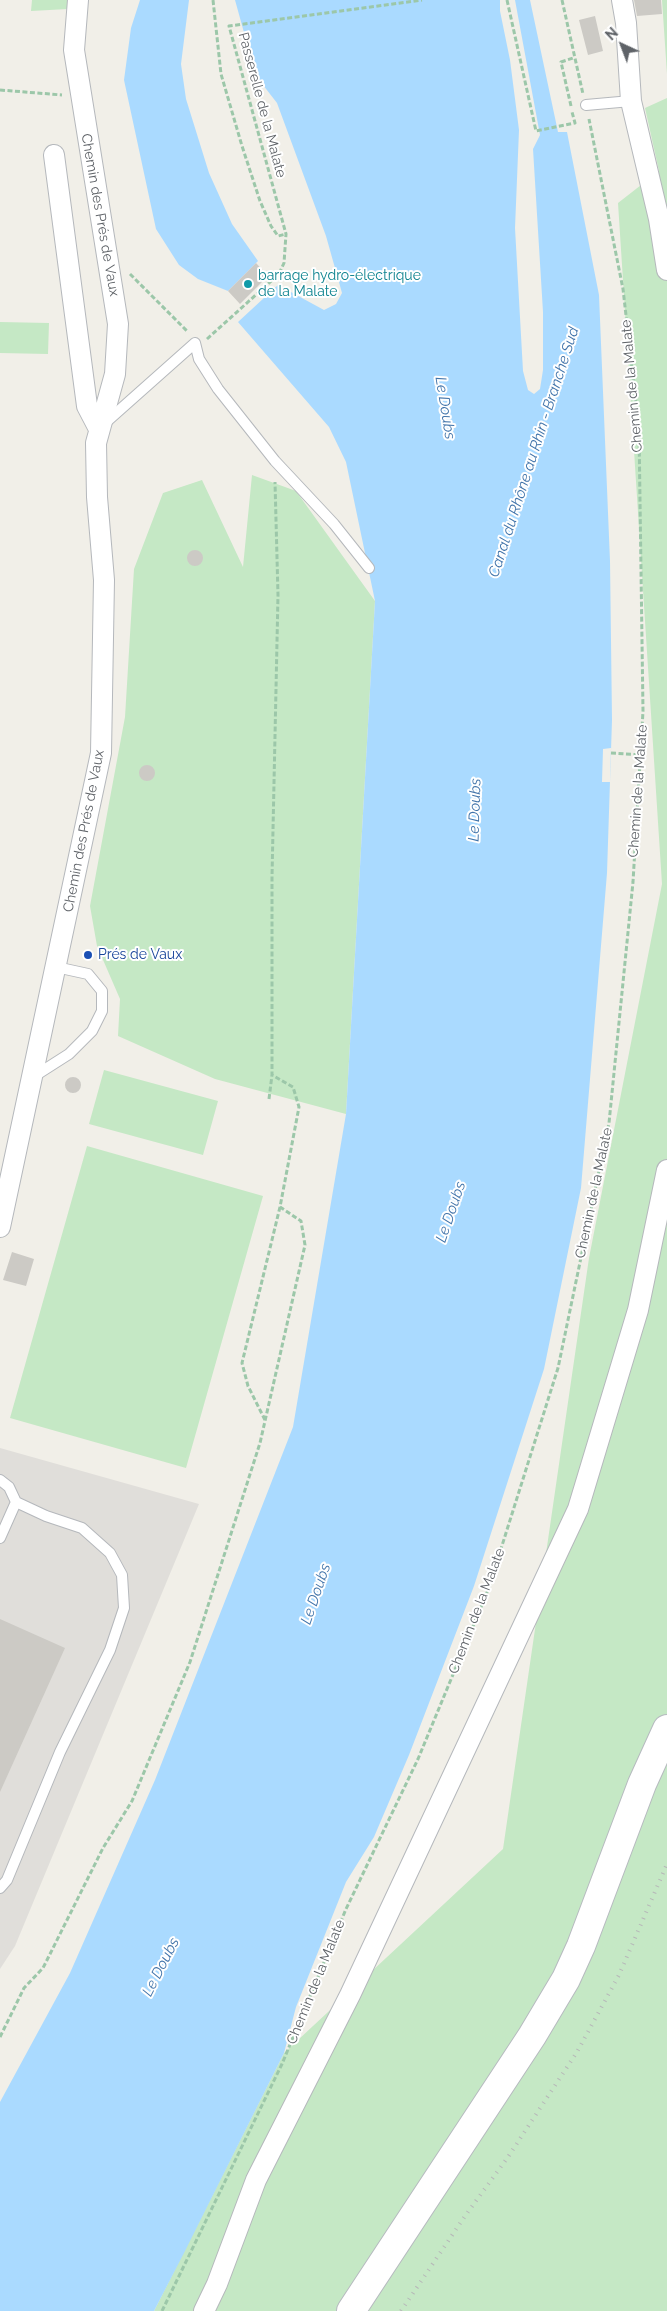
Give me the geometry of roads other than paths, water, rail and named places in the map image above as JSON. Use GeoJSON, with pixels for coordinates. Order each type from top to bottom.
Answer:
{"type":"FeatureCollection","features":[{"type":"Feature","properties":{"kind":"main road"},"geometry":{"type":"LineString","coordinates":[[351,2311],[532,2036],[566,1979],[581,1946],[642,1784],[667,1728]]}},
{"type":"Feature","properties":{"kind":"street","name":"Chemin des Prés de Vaux"},"geometry":{"type":"LineString","coordinates":[[0,1227],[101,753],[104,580],[97,497],[96,443],[115,374],[118,324],[80,97],[74,50],[78,0]]}},
{"type":"Feature","properties":{"kind":"street"},"geometry":{"type":"LineString","coordinates":[[622,0],[626,23],[631,101],[659,219],[667,270]]}},
{"type":"Feature","properties":{"kind":"street"},"geometry":{"type":"LineString","coordinates":[[54,155],[87,406],[100,429]]}},
{"type":"Feature","properties":{"kind":"street"},"geometry":{"type":"LineString","coordinates":[[204,2311],[217,2284],[256,2180],[350,1995],[578,1509],[638,1310],[667,1170]]}},
{"type":"Feature","properties":{"kind":"lane"},"geometry":{"type":"LineString","coordinates":[[586,105],[631,101]]}},
{"type":"Feature","properties":{"kind":"lane"},"geometry":{"type":"LineString","coordinates":[[100,429],[195,343],[199,359],[218,390],[275,461],[334,524],[369,568]]}},
{"type":"Feature","properties":{"kind":"lane"},"geometry":{"type":"LineString","coordinates":[[32,1078],[68,1054],[92,1031],[102,1011],[102,991],[88,974],[56,967]]}},
{"type":"Feature","properties":{"kind":"lane"},"geometry":{"type":"LineString","coordinates":[[0,1480],[9,1487],[16,1502],[46,1516],[82,1528],[110,1553],[122,1575],[124,1608],[110,1650],[60,1752],[8,1880],[0,1888]]}},
{"type":"Feature","properties":{"kind":"lane"},"geometry":{"type":"LineString","coordinates":[[0,1538],[16,1502]]}},
{"type":"Feature","properties":{"kind":"water"},"geometry":{"type":"Polygon","coordinates":[[[140,0],[189,0],[181,64],[186,99],[209,173],[232,224],[258,261],[228,291],[198,279],[179,265],[156,229],[124,80],[131,28],[140,0]]]}},
{"type":"Feature","properties":{"kind":"water"},"geometry":{"type":"Polygon","coordinates":[[[235,0],[500,0],[500,11],[510,60],[519,130],[515,228],[523,371],[528,390],[534,394],[540,389],[543,370],[543,312],[533,149],[540,135],[515,0],[530,0],[558,132],[567,132],[599,295],[610,561],[612,720],[607,873],[581,1188],[544,1369],[474,1586],[409,1755],[374,1837],[346,1882],[296,2007],[284,2053],[154,2311],[0,2311],[0,2102],[70,1973],[155,1780],[293,1427],[346,1114],[375,601],[346,462],[329,427],[238,322],[278,285],[324,310],[336,304],[342,293],[326,236],[277,103],[256,76],[235,0]]]}},
{"type":"Feature","properties":{"kind":"railway"},"geometry":{"type":"LineString","coordinates":[[401,2311],[465,2216],[508,2157],[577,2052],[619,1975],[667,1864]]}},
{"type":"Feature","properties":{"kind":"place","name":"barrage hydro-électrique de la Malate"},"geometry":{"type":"Point","coordinates":[248,284]}},
{"type":"Feature","properties":{"kind":"place","name":"Prés de Vaux"},"geometry":{"type":"Point","coordinates":[88,955]}},
{"type":"Feature","properties":{"kind":"water label","name":"Le Doubs"},"geometry":{"type":"Point","coordinates":[445,408]}},
{"type":"Feature","properties":{"kind":"water label","name":"Canal du Rhône au Rhin - Branche Sud"},"geometry":{"type":"Point","coordinates":[534,452]}},
{"type":"Feature","properties":{"kind":"water label","name":"Le Doubs"},"geometry":{"type":"Point","coordinates":[475,810]}},
{"type":"Feature","properties":{"kind":"water label","name":"Le Doubs"},"geometry":{"type":"Point","coordinates":[451,1212]}},
{"type":"Feature","properties":{"kind":"water label","name":"Le Doubs"},"geometry":{"type":"Point","coordinates":[316,1594]}},
{"type":"Feature","properties":{"kind":"water label","name":"Le Doubs"},"geometry":{"type":"Point","coordinates":[161,1967]}}]}
